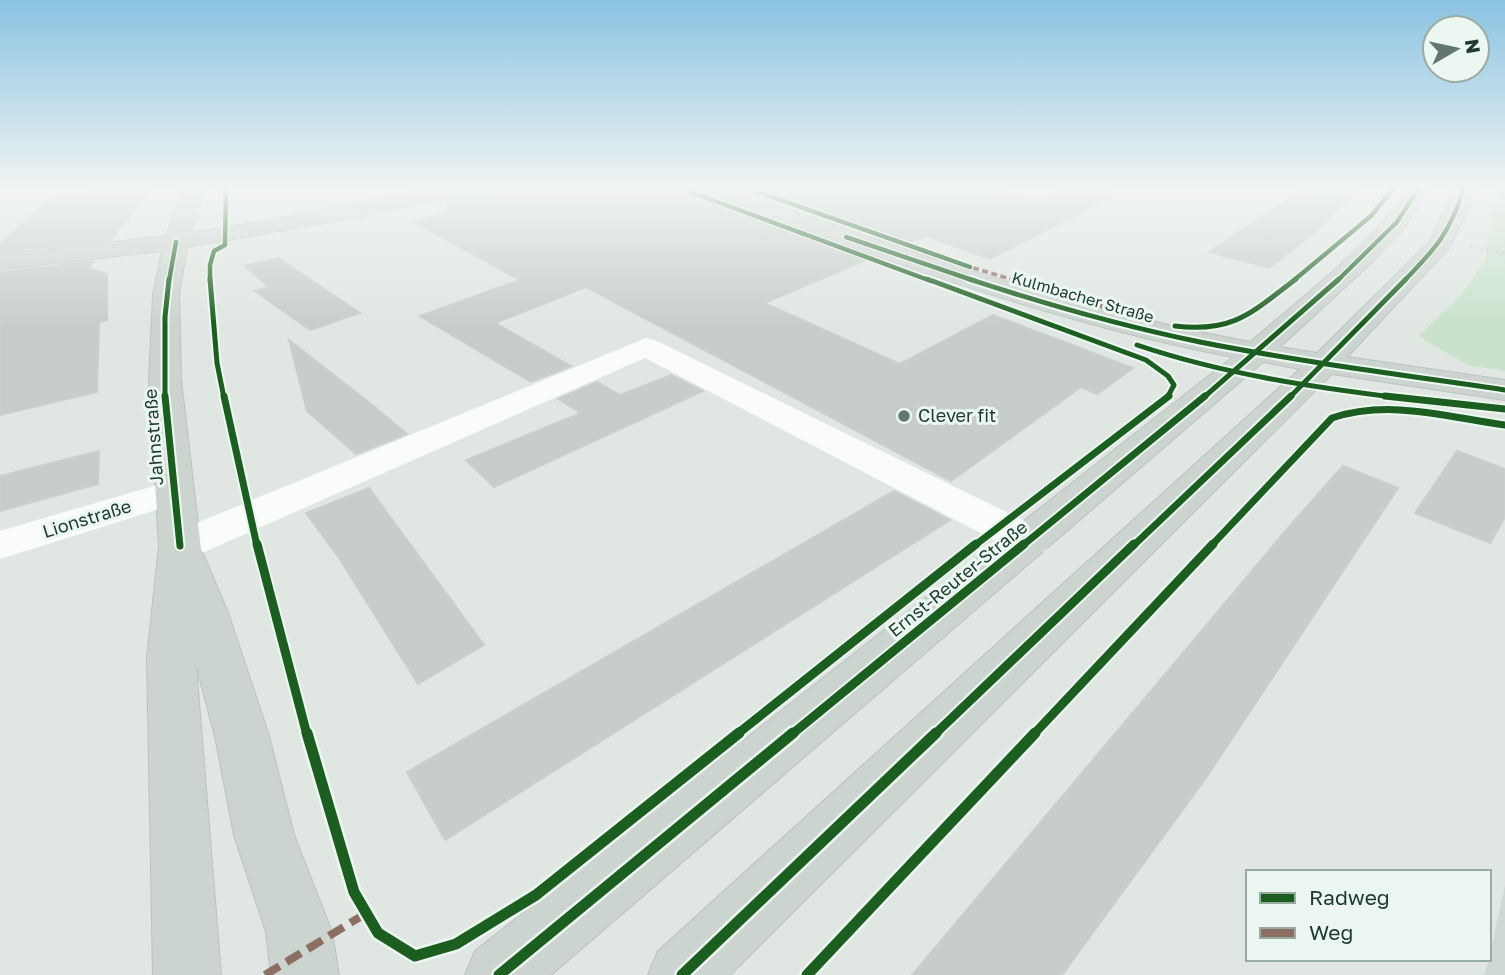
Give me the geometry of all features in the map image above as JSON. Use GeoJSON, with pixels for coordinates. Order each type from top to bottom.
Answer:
{"type":"FeatureCollection","features":[{"type":"Feature","properties":{"kind":"main road","name":"Jahnstraße"},"geometry":{"type":"LineString","coordinates":[[179,234],[169,268],[165,380],[180,546],[171,657],[187,975]]}},
{"type":"Feature","properties":{"kind":"main road"},"geometry":{"type":"LineString","coordinates":[[0,262],[228,234]]}},
{"type":"Feature","properties":{"kind":"main road","name":"Kulmbacher Straße"},"geometry":{"type":"LineString","coordinates":[[837,234],[1157,352],[1246,361],[1505,409]]}},
{"type":"Feature","properties":{"kind":"main road","name":"Ernst-Reuter-Straße"},"geometry":{"type":"LineString","coordinates":[[499,975],[1246,361],[1386,234]]}},
{"type":"Feature","properties":{"kind":"main road"},"geometry":{"type":"LineString","coordinates":[[682,975],[1314,373],[1441,243],[1446,234]]}},
{"type":"Feature","properties":{"kind":"main road","name":"Kulmbacher Straße"},"geometry":{"type":"LineString","coordinates":[[1314,373],[1505,390]]}},
{"type":"Feature","properties":{"kind":"main road","name":"Jahnstraße"},"geometry":{"type":"LineString","coordinates":[[180,546],[205,614],[242,736],[264,835],[299,932],[305,975]]}},
{"type":"Feature","properties":{"kind":"street"},"geometry":{"type":"LineString","coordinates":[[180,546],[646,348],[1030,541]]}},
{"type":"Feature","properties":{"kind":"street","name":"Lionstraße"},"geometry":{"type":"LineString","coordinates":[[0,545],[174,492]]}},
{"type":"Feature","properties":{"kind":"path"},"geometry":{"type":"LineString","coordinates":[[1483,248],[1505,253]]}},
{"type":"Feature","properties":{"kind":"shaded area"},"geometry":{"type":"Polygon","coordinates":[[[1505,885],[1505,975],[1484,975],[1488,961],[1491,961],[1505,885]]]}},
{"type":"Feature","properties":{"kind":"green space"},"geometry":{"type":"Polygon","coordinates":[[[1489,234],[1505,234],[1505,371],[1467,365],[1419,336],[1461,295],[1485,261],[1489,234]]]}},
{"type":"Feature","properties":{"kind":"building"},"geometry":{"type":"Polygon","coordinates":[[[12,234],[116,234],[111,240],[0,252],[0,245],[12,234]]]}},
{"type":"Feature","properties":{"kind":"building"},"geometry":{"type":"Polygon","coordinates":[[[435,234],[808,234],[873,257],[764,303],[900,364],[993,315],[1133,368],[1097,394],[1081,387],[951,481],[586,287],[495,323],[571,366],[531,382],[420,316],[520,280],[435,234]]]}},
{"type":"Feature","properties":{"kind":"building"},"geometry":{"type":"Polygon","coordinates":[[[868,234],[1040,234],[990,259],[926,236],[902,245],[868,234]]]}},
{"type":"Feature","properties":{"kind":"building"},"geometry":{"type":"Polygon","coordinates":[[[1237,234],[1313,234],[1269,268],[1209,252],[1237,234]]]}},
{"type":"Feature","properties":{"kind":"building"},"geometry":{"type":"Polygon","coordinates":[[[278,258],[360,313],[310,330],[255,291],[269,287],[245,266],[278,258]]]}},
{"type":"Feature","properties":{"kind":"building"},"geometry":{"type":"Polygon","coordinates":[[[94,261],[88,268],[107,274],[107,320],[99,322],[97,392],[0,415],[0,272],[94,261]]]}},
{"type":"Feature","properties":{"kind":"building"},"geometry":{"type":"Polygon","coordinates":[[[289,340],[407,434],[356,454],[307,411],[289,340]]]}},
{"type":"Feature","properties":{"kind":"building"},"geometry":{"type":"Polygon","coordinates":[[[671,375],[703,391],[494,487],[466,460],[581,413],[558,399],[597,382],[620,395],[671,375]]]}},
{"type":"Feature","properties":{"kind":"building"},"geometry":{"type":"Polygon","coordinates":[[[99,451],[98,484],[0,511],[0,476],[99,451]]]}},
{"type":"Feature","properties":{"kind":"building"},"geometry":{"type":"Polygon","coordinates":[[[1457,451],[1505,469],[1505,517],[1490,543],[1415,513],[1457,451]]]}},
{"type":"Feature","properties":{"kind":"building"},"geometry":{"type":"Polygon","coordinates":[[[1343,466],[1398,488],[1206,778],[1062,975],[912,975],[1293,522],[1343,466]]]}},
{"type":"Feature","properties":{"kind":"building"},"geometry":{"type":"Polygon","coordinates":[[[369,488],[484,645],[418,684],[339,558],[306,513],[369,488]]]}},
{"type":"Feature","properties":{"kind":"building"},"geometry":{"type":"Polygon","coordinates":[[[894,491],[950,520],[445,840],[407,772],[894,491]]]}},
{"type":"Feature","properties":{"kind":"marked path"},"geometry":{"type":"LineString","coordinates":[[964,265],[1155,322]]}},
{"type":"Feature","properties":{"kind":"marked path"},"geometry":{"type":"LineString","coordinates":[[265,975],[365,914]]}},
{"type":"Feature","properties":{"kind":"cycle path"},"geometry":{"type":"LineString","coordinates":[[225,234],[225,245],[214,251],[210,265],[210,283],[217,363],[250,519],[323,795],[354,892],[378,933],[415,956],[456,944],[536,895],[1000,525],[1158,405],[1169,396],[1174,385],[1168,376],[1146,360],[803,234]]}},
{"type":"Feature","properties":{"kind":"cycle path"},"geometry":{"type":"LineString","coordinates":[[875,234],[970,267]]}},
{"type":"Feature","properties":{"kind":"cycle path"},"geometry":{"type":"LineString","coordinates":[[1175,326],[1201,329],[1245,318],[1352,234]]}},
{"type":"Feature","properties":{"kind":"cycle path"},"geometry":{"type":"LineString","coordinates":[[499,975],[1235,371],[1360,260],[1386,234]]}},
{"type":"Feature","properties":{"kind":"cycle path"},"geometry":{"type":"LineString","coordinates":[[682,975],[1325,363],[1441,243],[1446,234]]}},
{"type":"Feature","properties":{"kind":"cycle path"},"geometry":{"type":"LineString","coordinates":[[846,237],[1038,301],[1198,342],[1285,358],[1505,390]]}},
{"type":"Feature","properties":{"kind":"cycle path"},"geometry":{"type":"LineString","coordinates":[[176,242],[165,317],[164,394],[180,546]]}},
{"type":"Feature","properties":{"kind":"cycle path"},"geometry":{"type":"LineString","coordinates":[[1137,345],[1224,371],[1271,380],[1366,394],[1505,409]]}},
{"type":"Feature","properties":{"kind":"cycle path"},"geometry":{"type":"LineString","coordinates":[[807,975],[1332,418],[1351,412],[1394,409],[1505,425]]}},
{"type":"Feature","properties":{"kind":"place","name":"Clever fit"},"geometry":{"type":"Point","coordinates":[904,416]}}]}
